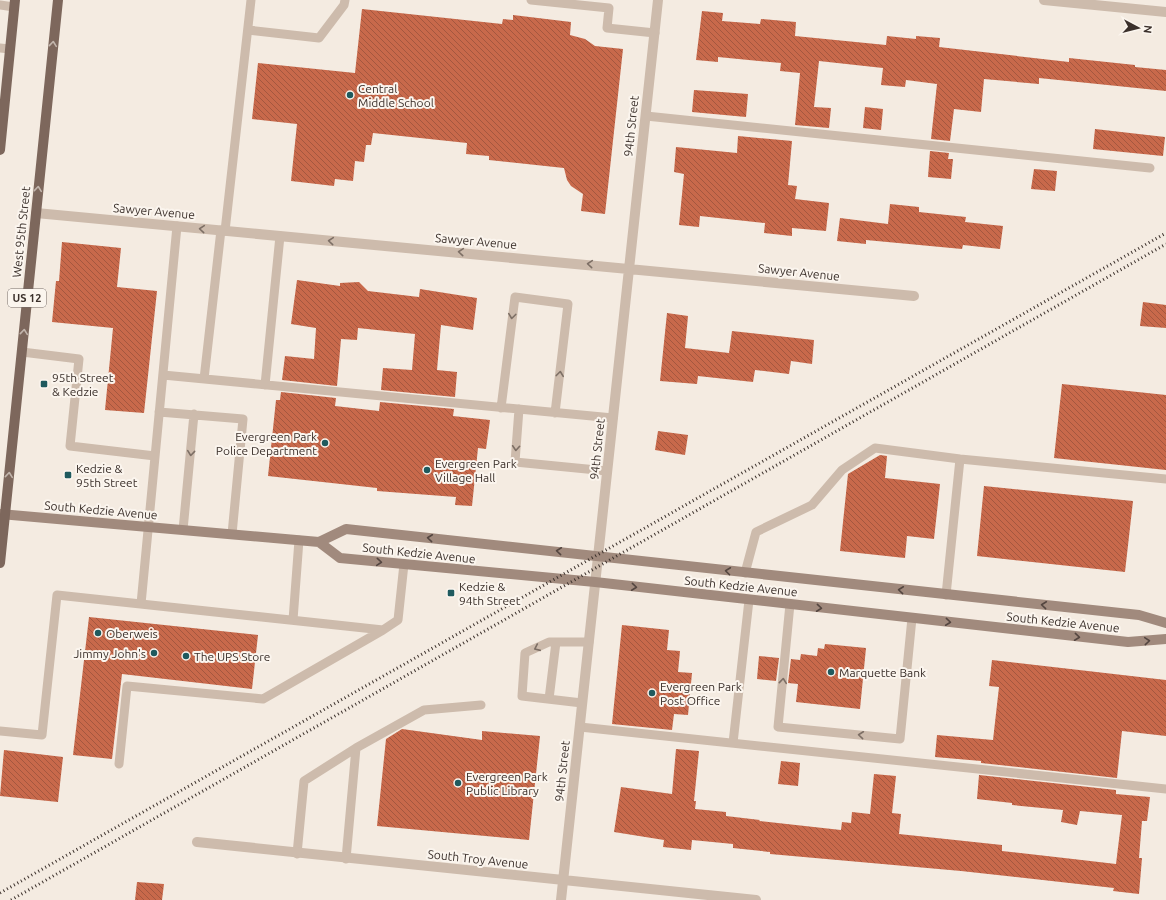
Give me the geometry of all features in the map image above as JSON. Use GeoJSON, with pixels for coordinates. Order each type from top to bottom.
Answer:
{"type":"FeatureCollection","features":[{"type":"Feature","properties":{"kind":"main road","name":"West 95th Street"},"geometry":{"type":"LineString","coordinates":[[0,563],[2,514],[22,352],[58,0]]}},
{"type":"Feature","properties":{"kind":"main road"},"geometry":{"type":"LineString","coordinates":[[0,150],[5,48],[15,3]]}},
{"type":"Feature","properties":{"kind":"main road","name":"South Kedzie Avenue"},"geometry":{"type":"LineString","coordinates":[[2,514],[319,542],[346,529],[1139,615],[1166,623]]}},
{"type":"Feature","properties":{"kind":"main road","name":"South Kedzie Avenue"},"geometry":{"type":"LineString","coordinates":[[319,542],[340,558],[595,582],[1128,642],[1166,639]]}},
{"type":"Feature","properties":{"kind":"street","name":"94th Street"},"geometry":{"type":"LineString","coordinates":[[561,900],[658,0]]}},
{"type":"Feature","properties":{"kind":"street"},"geometry":{"type":"LineString","coordinates":[[1044,0],[1166,12]]}},
{"type":"Feature","properties":{"kind":"street","name":"Sawyer Avenue"},"geometry":{"type":"LineString","coordinates":[[36,213],[914,296]]}},
{"type":"Feature","properties":{"kind":"street","name":"South Troy Avenue"},"geometry":{"type":"LineString","coordinates":[[198,842],[297,854],[756,900]]}},
{"type":"Feature","properties":{"kind":"lane"},"geometry":{"type":"LineString","coordinates":[[204,379],[251,0]]}},
{"type":"Feature","properties":{"kind":"lane"},"geometry":{"type":"LineString","coordinates":[[248,30],[319,38],[344,5],[345,0]]}},
{"type":"Feature","properties":{"kind":"lane"},"geometry":{"type":"LineString","coordinates":[[533,0],[608,8],[607,28],[655,33]]}},
{"type":"Feature","properties":{"kind":"lane"},"geometry":{"type":"LineString","coordinates":[[0,5],[15,3]]}},
{"type":"Feature","properties":{"kind":"lane"},"geometry":{"type":"LineString","coordinates":[[646,116],[1150,168]]}},
{"type":"Feature","properties":{"kind":"lane"},"geometry":{"type":"LineString","coordinates":[[141,604],[177,226]]}},
{"type":"Feature","properties":{"kind":"lane"},"geometry":{"type":"LineString","coordinates":[[265,385],[280,236]]}},
{"type":"Feature","properties":{"kind":"lane"},"geometry":{"type":"LineString","coordinates":[[501,408],[515,297],[568,304],[555,413]]}},
{"type":"Feature","properties":{"kind":"lane"},"geometry":{"type":"LineString","coordinates":[[22,352],[79,359],[70,446],[155,456]]}},
{"type":"Feature","properties":{"kind":"lane"},"geometry":{"type":"LineString","coordinates":[[163,376],[613,418]]}},
{"type":"Feature","properties":{"kind":"lane"},"geometry":{"type":"LineString","coordinates":[[519,409],[515,462],[607,471]]}},
{"type":"Feature","properties":{"kind":"lane"},"geometry":{"type":"LineString","coordinates":[[159,412],[243,419],[232,534]]}},
{"type":"Feature","properties":{"kind":"lane"},"geometry":{"type":"LineString","coordinates":[[183,530],[194,414]]}},
{"type":"Feature","properties":{"kind":"lane"},"geometry":{"type":"LineString","coordinates":[[745,573],[756,532],[812,505],[842,470],[875,448],[960,459],[1166,479]]}},
{"type":"Feature","properties":{"kind":"lane"},"geometry":{"type":"LineString","coordinates":[[946,595],[960,459]]}},
{"type":"Feature","properties":{"kind":"lane"},"geometry":{"type":"LineString","coordinates":[[294,620],[299,540]]}},
{"type":"Feature","properties":{"kind":"lane"},"geometry":{"type":"LineString","coordinates":[[119,764],[126,686],[263,700],[398,620],[404,564]]}},
{"type":"Feature","properties":{"kind":"lane"},"geometry":{"type":"LineString","coordinates":[[0,731],[42,735],[57,596],[383,630]]}},
{"type":"Feature","properties":{"kind":"lane"},"geometry":{"type":"LineString","coordinates":[[733,743],[749,600]]}},
{"type":"Feature","properties":{"kind":"lane"},"geometry":{"type":"LineString","coordinates":[[790,604],[778,727],[900,739],[912,618]]}},
{"type":"Feature","properties":{"kind":"lane"},"geometry":{"type":"LineString","coordinates":[[582,703],[522,696],[525,653],[549,642],[589,642]]}},
{"type":"Feature","properties":{"kind":"lane"},"geometry":{"type":"LineString","coordinates":[[549,699],[556,642]]}},
{"type":"Feature","properties":{"kind":"lane"},"geometry":{"type":"LineString","coordinates":[[297,854],[304,781],[356,748],[424,710],[481,705]]}},
{"type":"Feature","properties":{"kind":"lane"},"geometry":{"type":"LineString","coordinates":[[580,727],[1166,789]]}},
{"type":"Feature","properties":{"kind":"lane"},"geometry":{"type":"LineString","coordinates":[[346,859],[356,748]]}},
{"type":"Feature","properties":{"kind":"building"},"geometry":{"type":"Polygon","coordinates":[[[362,9],[502,24],[503,19],[513,20],[513,15],[571,22],[570,35],[585,39],[595,46],[623,49],[605,214],[581,211],[583,194],[571,186],[567,180],[564,168],[489,160],[489,156],[466,154],[467,143],[373,133],[371,145],[366,145],[364,162],[355,161],[353,181],[335,179],[334,186],[291,181],[297,124],[252,119],[258,63],[355,73],[362,9]]]}},
{"type":"Feature","properties":{"kind":"building"},"geometry":{"type":"Polygon","coordinates":[[[702,11],[723,13],[722,21],[760,24],[761,19],[796,22],[795,36],[886,45],[887,36],[916,39],[916,36],[940,38],[939,47],[1069,62],[1069,58],[1166,70],[1166,91],[1039,78],[1039,84],[984,79],[981,112],[954,109],[950,141],[931,139],[937,84],[906,80],[905,87],[881,85],[883,68],[819,61],[814,107],[831,108],[829,128],[795,125],[800,73],[780,71],[781,63],[718,57],[718,62],[696,60],[702,11]]]}},
{"type":"Feature","properties":{"kind":"building"},"geometry":{"type":"Polygon","coordinates":[[[694,90],[748,94],[746,117],[692,112],[694,90]]]}},
{"type":"Feature","properties":{"kind":"building"},"geometry":{"type":"Polygon","coordinates":[[[865,107],[883,109],[881,130],[863,128],[865,107]]]}},
{"type":"Feature","properties":{"kind":"building"},"geometry":{"type":"Polygon","coordinates":[[[1095,129],[1165,137],[1163,156],[1093,149],[1095,129]]]}},
{"type":"Feature","properties":{"kind":"building"},"geometry":{"type":"Polygon","coordinates":[[[738,136],[792,141],[788,185],[797,186],[795,199],[829,203],[826,231],[792,228],[792,236],[764,233],[765,223],[700,216],[699,227],[679,225],[684,174],[674,172],[676,147],[737,153],[738,136]]]}},
{"type":"Feature","properties":{"kind":"building"},"geometry":{"type":"Polygon","coordinates":[[[930,151],[949,153],[948,159],[953,159],[951,179],[928,177],[930,151]]]}},
{"type":"Feature","properties":{"kind":"building"},"geometry":{"type":"Polygon","coordinates":[[[1034,169],[1057,171],[1055,191],[1031,189],[1034,169]]]}},
{"type":"Feature","properties":{"kind":"building"},"geometry":{"type":"Polygon","coordinates":[[[890,204],[919,207],[919,212],[966,217],[965,222],[1003,226],[1000,249],[963,245],[962,249],[866,240],[866,244],[837,241],[840,218],[888,224],[890,204]]]}},
{"type":"Feature","properties":{"kind":"building"},"geometry":{"type":"Polygon","coordinates":[[[62,242],[121,248],[117,287],[157,291],[144,413],[105,410],[113,328],[52,322],[56,281],[59,281],[62,242]]]}},
{"type":"Feature","properties":{"kind":"building"},"geometry":{"type":"Polygon","coordinates":[[[297,280],[340,286],[340,283],[359,282],[368,291],[419,297],[420,289],[477,298],[473,330],[441,325],[437,370],[457,372],[455,397],[381,390],[383,368],[412,370],[415,334],[358,328],[357,340],[341,339],[337,386],[282,380],[285,356],[314,359],[316,328],[291,324],[297,280]]]}},
{"type":"Feature","properties":{"kind":"building"},"geometry":{"type":"Polygon","coordinates":[[[1143,302],[1166,305],[1166,328],[1140,326],[1143,302]]]}},
{"type":"Feature","properties":{"kind":"building"},"geometry":{"type":"Polygon","coordinates":[[[667,313],[688,316],[685,348],[729,353],[732,331],[814,340],[812,364],[791,361],[789,374],[755,370],[753,382],[698,376],[697,384],[660,381],[667,313]]]}},
{"type":"Feature","properties":{"kind":"building"},"geometry":{"type":"Polygon","coordinates":[[[1062,384],[1166,395],[1166,470],[1054,458],[1062,384]]]}},
{"type":"Feature","properties":{"kind":"building"},"geometry":{"type":"Polygon","coordinates":[[[281,392],[336,398],[335,406],[379,411],[380,402],[454,409],[453,416],[490,420],[486,449],[478,448],[472,506],[455,505],[456,497],[377,491],[377,488],[268,476],[276,400],[280,400],[281,392]]]}},
{"type":"Feature","properties":{"kind":"building"},"geometry":{"type":"Polygon","coordinates":[[[658,431],[688,435],[685,455],[655,450],[658,431]]]}},
{"type":"Feature","properties":{"kind":"building"},"geometry":{"type":"Polygon","coordinates":[[[880,455],[887,456],[885,478],[940,484],[934,539],[907,536],[905,558],[840,551],[848,474],[880,455]]]}},
{"type":"Feature","properties":{"kind":"building"},"geometry":{"type":"Polygon","coordinates":[[[984,486],[1133,501],[1125,572],[977,556],[984,486]]]}},
{"type":"Feature","properties":{"kind":"building"},"geometry":{"type":"Polygon","coordinates":[[[89,617],[258,635],[252,689],[122,674],[112,759],[73,755],[89,617]]]}},
{"type":"Feature","properties":{"kind":"building","name":"Evergreen Park Post Office"},"geometry":{"type":"Polygon","coordinates":[[[622,625],[669,630],[667,650],[680,651],[678,672],[692,673],[688,715],[674,714],[672,730],[612,724],[622,625]]]}},
{"type":"Feature","properties":{"kind":"building","name":"Marquette Bank"},"geometry":{"type":"Polygon","coordinates":[[[825,644],[866,648],[860,709],[796,702],[798,684],[788,683],[791,659],[800,660],[801,654],[817,656],[818,648],[824,649],[825,644]]]}},
{"type":"Feature","properties":{"kind":"building"},"geometry":{"type":"Polygon","coordinates":[[[759,656],[779,658],[776,681],[757,679],[759,656]]]}},
{"type":"Feature","properties":{"kind":"building"},"geometry":{"type":"Polygon","coordinates":[[[992,660],[1166,680],[1166,736],[1122,731],[1117,778],[981,763],[981,761],[935,757],[937,735],[993,740],[999,687],[989,686],[992,660]]]}},
{"type":"Feature","properties":{"kind":"building","name":"Evergreen Park Public Library"},"geometry":{"type":"Polygon","coordinates":[[[402,729],[482,740],[482,731],[540,736],[529,840],[377,826],[386,739],[402,729]]]}},
{"type":"Feature","properties":{"kind":"building"},"geometry":{"type":"Polygon","coordinates":[[[676,749],[699,751],[694,801],[696,801],[695,809],[726,812],[726,816],[760,820],[759,821],[841,830],[842,822],[851,823],[852,812],[870,814],[874,774],[896,776],[892,813],[901,814],[899,834],[1002,845],[1002,851],[1116,864],[1122,815],[1080,811],[1077,825],[1061,822],[1063,810],[1012,805],[1012,803],[977,799],[979,775],[1116,790],[1116,794],[1150,797],[1147,821],[1142,821],[1139,858],[1142,858],[1139,894],[1113,891],[1114,888],[961,871],[770,854],[770,852],[733,848],[733,844],[692,840],[691,850],[663,847],[664,840],[614,832],[621,787],[672,794],[676,749]]]}},
{"type":"Feature","properties":{"kind":"building"},"geometry":{"type":"Polygon","coordinates":[[[4,750],[63,757],[58,802],[0,796],[4,750]]]}},
{"type":"Feature","properties":{"kind":"building"},"geometry":{"type":"Polygon","coordinates":[[[781,761],[800,763],[798,786],[778,784],[781,761]]]}},
{"type":"Feature","properties":{"kind":"building"},"geometry":{"type":"Polygon","coordinates":[[[137,882],[164,884],[162,900],[135,900],[137,882]]]}},
{"type":"Feature","properties":{"kind":"railway"},"geometry":{"type":"LineString","coordinates":[[0,893],[1166,233]]}},
{"type":"Feature","properties":{"kind":"railway"},"geometry":{"type":"LineString","coordinates":[[11,900],[1166,244]]}},
{"type":"Feature","properties":{"kind":"place","name":"Central Middle School"},"geometry":{"type":"Point","coordinates":[350,95]}},
{"type":"Feature","properties":{"kind":"place","name":"95th Street & Kedzie"},"geometry":{"type":"Point","coordinates":[44,384]}},
{"type":"Feature","properties":{"kind":"place","name":"Evergreen Park Police Department"},"geometry":{"type":"Point","coordinates":[325,443]}},
{"type":"Feature","properties":{"kind":"place","name":"Evergreen Park Village Hall"},"geometry":{"type":"Point","coordinates":[427,470]}},
{"type":"Feature","properties":{"kind":"place","name":"Kedzie & 95th Street"},"geometry":{"type":"Point","coordinates":[68,475]}},
{"type":"Feature","properties":{"kind":"place","name":"Kedzie & 94th Street"},"geometry":{"type":"Point","coordinates":[451,593]}},
{"type":"Feature","properties":{"kind":"place","name":"Oberweis"},"geometry":{"type":"Point","coordinates":[98,633]}},
{"type":"Feature","properties":{"kind":"place","name":"Jimmy John's"},"geometry":{"type":"Point","coordinates":[154,653]}},
{"type":"Feature","properties":{"kind":"place","name":"The UPS Store"},"geometry":{"type":"Point","coordinates":[186,656]}},
{"type":"Feature","properties":{"kind":"place","name":"Marquette Bank"},"geometry":{"type":"Point","coordinates":[831,672]}},
{"type":"Feature","properties":{"kind":"place","name":"Evergreen Park Post Office"},"geometry":{"type":"Point","coordinates":[652,693]}},
{"type":"Feature","properties":{"kind":"place","name":"Evergreen Park Public Library"},"geometry":{"type":"Point","coordinates":[458,783]}}]}
